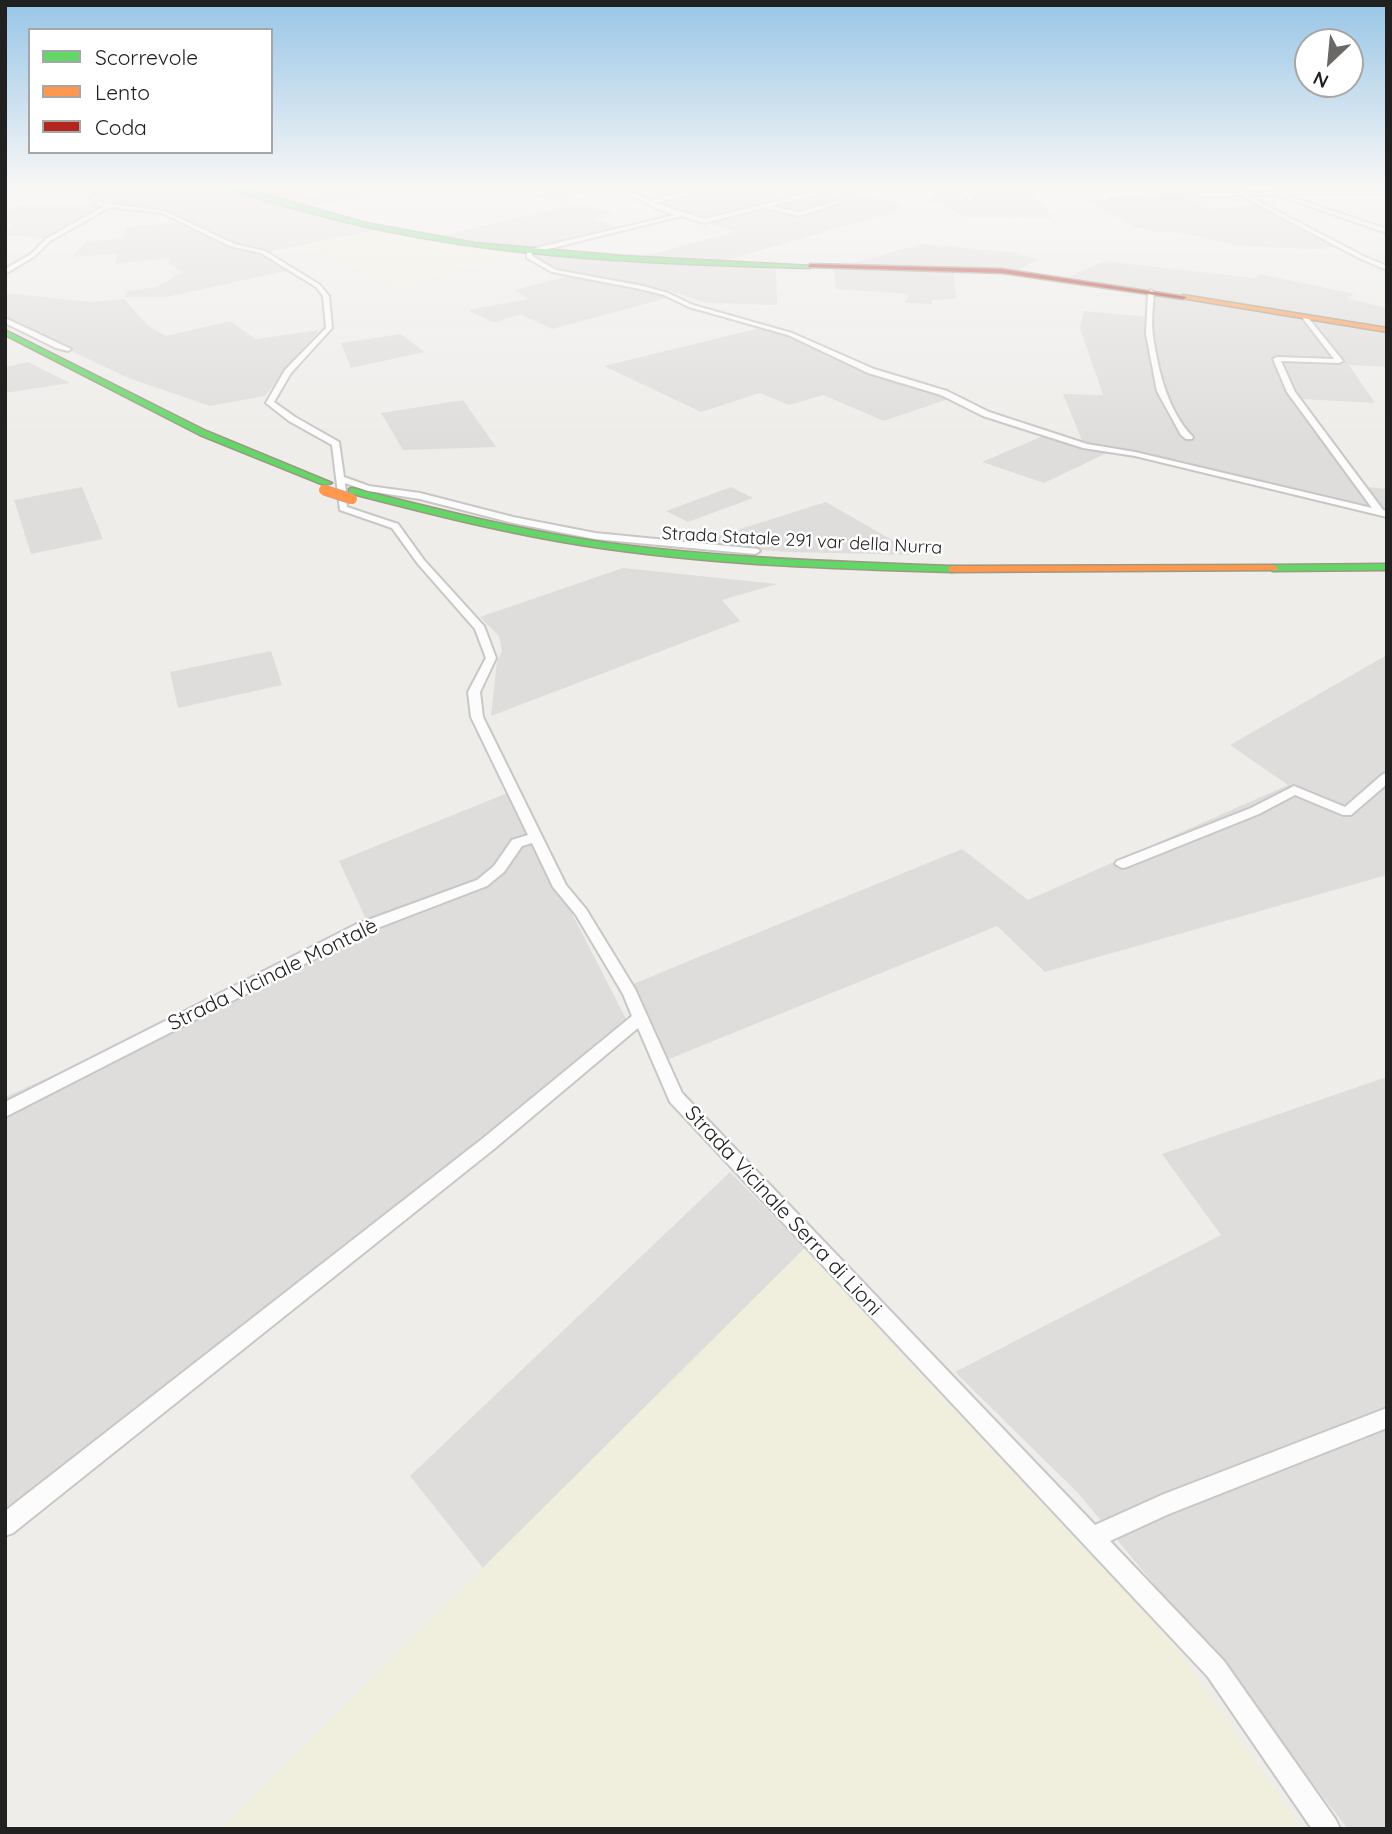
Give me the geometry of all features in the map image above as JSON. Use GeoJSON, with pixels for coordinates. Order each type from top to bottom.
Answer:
{"type":"FeatureCollection","features":[{"type":"Feature","properties":{"kind":"main road"},"geometry":{"type":"LineString","coordinates":[[985,271],[1151,292],[1387,331]]}},
{"type":"Feature","properties":{"kind":"main road","name":"Strada Statale 291 var della Nurra"},"geometry":{"type":"LineString","coordinates":[[5,332],[192,427],[286,469],[339,489],[465,529],[662,560],[780,571],[995,578],[1387,578]]}},
{"type":"Feature","properties":{"kind":"main road","name":"Strada Statale 291 var della Nurra"},"geometry":{"type":"LineString","coordinates":[[5,340],[198,439],[275,473],[420,511],[620,548],[704,557],[862,567],[1387,567]]}},
{"type":"Feature","properties":{"kind":"street","name":"Strada Vicinale Serra di Lioni"},"geometry":{"type":"LineString","coordinates":[[293,271],[318,286],[326,296],[329,328],[288,372],[270,403],[335,443],[343,508],[395,526],[421,562],[481,628],[491,658],[474,692],[477,717],[560,887],[581,912],[630,993],[676,1097],[1216,1669],[1327,1829]]}},
{"type":"Feature","properties":{"kind":"street"},"geometry":{"type":"LineString","coordinates":[[553,271],[641,287],[666,294],[691,306],[790,334],[872,371],[944,393],[986,414],[1086,446],[1135,454],[1383,513]]}},
{"type":"Feature","properties":{"kind":"street"},"geometry":{"type":"LineString","coordinates":[[1151,292],[1149,334],[1161,391],[1184,433],[1189,437]]}},
{"type":"Feature","properties":{"kind":"street"},"geometry":{"type":"LineString","coordinates":[[1304,316],[1339,361],[1277,359],[1291,392],[1383,513]]}},
{"type":"Feature","properties":{"kind":"street"},"geometry":{"type":"LineString","coordinates":[[5,320],[68,349]]}},
{"type":"Feature","properties":{"kind":"street"},"geometry":{"type":"LineString","coordinates":[[339,489],[368,488],[419,496],[513,520],[595,536],[755,551]]}},
{"type":"Feature","properties":{"kind":"street"},"geometry":{"type":"LineString","coordinates":[[1122,864],[1255,811],[1294,790],[1347,812],[1387,777]]}},
{"type":"Feature","properties":{"kind":"street","name":"Strada Vicinale Montalè"},"geometry":{"type":"LineString","coordinates":[[5,1110],[362,928],[482,883],[499,869],[517,843],[534,838]]}},
{"type":"Feature","properties":{"kind":"street"},"geometry":{"type":"LineString","coordinates":[[5,1525],[488,1144],[641,1017]]}},
{"type":"Feature","properties":{"kind":"street"},"geometry":{"type":"LineString","coordinates":[[1091,1538],[1164,1504],[1387,1418]]}},
{"type":"Feature","properties":{"kind":"shaded area"},"geometry":{"type":"Polygon","coordinates":[[[180,271],[287,271],[166,297],[125,297],[127,291],[157,287],[182,272],[180,271]]]}},
{"type":"Feature","properties":{"kind":"shaded area"},"geometry":{"type":"Polygon","coordinates":[[[562,271],[776,271],[777,305],[707,303],[660,288],[562,271]]]}},
{"type":"Feature","properties":{"kind":"shaded area"},"geometry":{"type":"Polygon","coordinates":[[[834,271],[953,271],[956,299],[932,300],[932,304],[905,303],[909,294],[836,289],[834,271]]]}},
{"type":"Feature","properties":{"kind":"shaded area"},"geometry":{"type":"Polygon","coordinates":[[[1082,271],[1189,271],[1255,278],[1261,274],[1355,294],[1347,298],[1387,308],[1387,328],[1068,277],[1082,271]]]}},
{"type":"Feature","properties":{"kind":"shaded area"},"geometry":{"type":"Polygon","coordinates":[[[572,275],[625,284],[671,297],[552,329],[520,314],[495,323],[467,310],[528,299],[514,290],[572,275]]]}},
{"type":"Feature","properties":{"kind":"shaded area"},"geometry":{"type":"Polygon","coordinates":[[[5,293],[91,302],[124,299],[148,326],[166,336],[230,321],[256,339],[319,330],[265,396],[210,406],[126,377],[5,319],[5,293]]]}},
{"type":"Feature","properties":{"kind":"shaded area"},"geometry":{"type":"Polygon","coordinates":[[[1154,293],[1387,332],[1387,367],[1349,365],[1375,403],[1301,399],[1367,487],[1387,489],[1387,513],[1193,465],[1083,443],[1063,394],[1103,395],[1080,328],[1084,311],[1149,317],[1154,293]]]}},
{"type":"Feature","properties":{"kind":"shaded area"},"geometry":{"type":"Polygon","coordinates":[[[760,328],[803,341],[852,364],[924,387],[948,399],[884,421],[823,395],[789,405],[760,393],[701,412],[604,366],[760,328]]]}},
{"type":"Feature","properties":{"kind":"shaded area"},"geometry":{"type":"Polygon","coordinates":[[[401,334],[424,352],[351,368],[341,343],[401,334]]]}},
{"type":"Feature","properties":{"kind":"shaded area"},"geometry":{"type":"Polygon","coordinates":[[[28,362],[70,383],[5,393],[5,367],[28,362]]]}},
{"type":"Feature","properties":{"kind":"shaded area"},"geometry":{"type":"Polygon","coordinates":[[[463,400],[496,447],[403,450],[381,413],[463,400]]]}},
{"type":"Feature","properties":{"kind":"shaded area"},"geometry":{"type":"Polygon","coordinates":[[[1043,436],[1109,452],[1044,483],[982,462],[1043,436]]]}},
{"type":"Feature","properties":{"kind":"shaded area"},"geometry":{"type":"Polygon","coordinates":[[[82,487],[103,539],[31,554],[14,500],[82,487]]]}},
{"type":"Feature","properties":{"kind":"shaded area"},"geometry":{"type":"Polygon","coordinates":[[[731,487],[753,498],[688,522],[666,511],[731,487]]]}},
{"type":"Feature","properties":{"kind":"shaded area"},"geometry":{"type":"Polygon","coordinates":[[[826,502],[918,555],[789,552],[690,545],[826,502]]]}},
{"type":"Feature","properties":{"kind":"shaded area"},"geometry":{"type":"Polygon","coordinates":[[[623,568],[777,584],[722,600],[740,621],[491,716],[497,661],[502,651],[499,636],[480,617],[623,568]]]}},
{"type":"Feature","properties":{"kind":"shaded area"},"geometry":{"type":"Polygon","coordinates":[[[271,651],[282,685],[178,708],[170,672],[271,651]]]}},
{"type":"Feature","properties":{"kind":"shaded area"},"geometry":{"type":"Polygon","coordinates":[[[1387,655],[1387,875],[1045,972],[997,926],[659,1063],[633,984],[962,849],[1028,900],[1288,785],[1230,745],[1387,655]]]}},
{"type":"Feature","properties":{"kind":"shaded area"},"geometry":{"type":"Polygon","coordinates":[[[510,792],[626,1019],[5,1528],[5,1097],[372,932],[339,861],[510,792]]]}},
{"type":"Feature","properties":{"kind":"shaded area"},"geometry":{"type":"Polygon","coordinates":[[[1387,1077],[1387,1829],[1348,1829],[1208,1649],[1078,1493],[955,1372],[1221,1235],[1162,1154],[1387,1077]]]}},
{"type":"Feature","properties":{"kind":"shaded area"},"geometry":{"type":"Polygon","coordinates":[[[730,1172],[805,1248],[483,1568],[410,1476],[730,1172]]]}},
{"type":"Feature","properties":{"kind":"green space"},"geometry":{"type":"Polygon","coordinates":[[[363,271],[457,271],[397,286],[363,271]]]}},
{"type":"Feature","properties":{"kind":"green space"},"geometry":{"type":"Polygon","coordinates":[[[805,1248],[906,1360],[1167,1634],[1302,1829],[220,1829],[805,1248]]]}},
{"type":"Feature","properties":{"kind":"traffic: fast"},"geometry":{"type":"LineString","coordinates":[[5,332],[203,433],[327,483]]}},
{"type":"Feature","properties":{"kind":"traffic: fast"},"geometry":{"type":"LineString","coordinates":[[352,491],[510,529],[607,546],[779,562],[952,569]]}},
{"type":"Feature","properties":{"kind":"traffic: fast"},"geometry":{"type":"LineString","coordinates":[[1273,568],[1387,567]]}},
{"type":"Feature","properties":{"kind":"traffic: slow"},"geometry":{"type":"LineString","coordinates":[[1183,297],[1387,330]]}},
{"type":"Feature","properties":{"kind":"traffic: slow"},"geometry":{"type":"LineString","coordinates":[[324,490],[352,499]]}},
{"type":"Feature","properties":{"kind":"traffic: slow"},"geometry":{"type":"LineString","coordinates":[[952,569],[1273,568]]}},
{"type":"Feature","properties":{"kind":"traffic: jam"},"geometry":{"type":"LineString","coordinates":[[986,271],[1183,297]]}}]}
